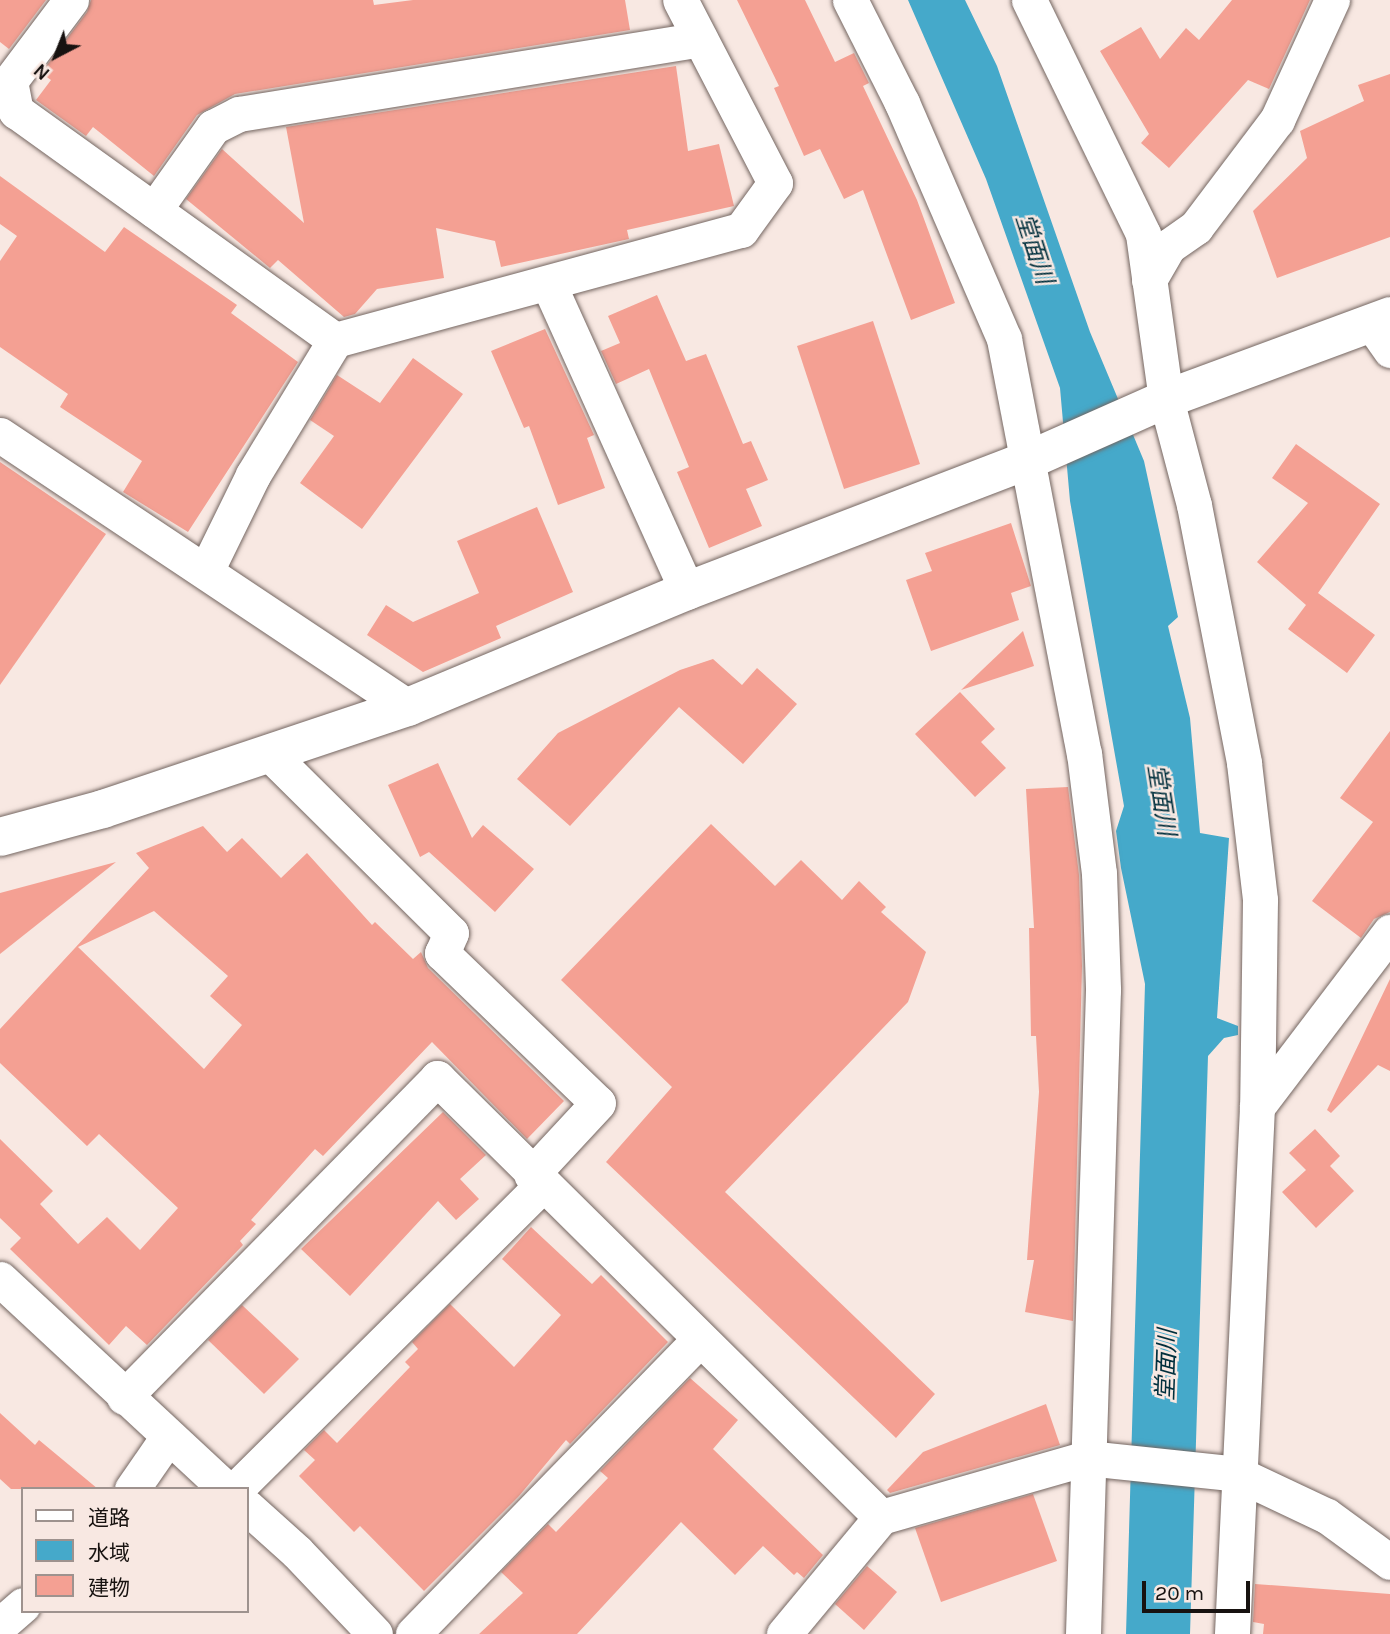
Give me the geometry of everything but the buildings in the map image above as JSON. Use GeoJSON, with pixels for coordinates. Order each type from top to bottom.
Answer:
{"type":"FeatureCollection","features":[{"type":"Feature","properties":{"kind":"street"},"geometry":{"type":"LineString","coordinates":[[71,0],[10,81],[16,111],[335,340]]}},
{"type":"Feature","properties":{"kind":"street"},"geometry":{"type":"LineString","coordinates":[[206,571],[253,474],[335,340],[549,285],[741,230],[775,183],[680,0]]}},
{"type":"Feature","properties":{"kind":"street"},"geometry":{"type":"LineString","coordinates":[[850,0],[902,103],[1004,339],[1084,753],[1099,873],[1103,990],[1097,1458],[1083,1634]]}},
{"type":"Feature","properties":{"kind":"street"},"geometry":{"type":"LineString","coordinates":[[1029,0],[1143,234],[1166,399],[1194,505],[1244,762],[1260,900],[1257,1107],[1232,1634]]}},
{"type":"Feature","properties":{"kind":"street"},"geometry":{"type":"LineString","coordinates":[[1149,280],[1169,246],[1196,227],[1277,120],[1332,0]]}},
{"type":"Feature","properties":{"kind":"street"},"geometry":{"type":"LineString","coordinates":[[154,210],[213,127],[239,114],[700,39]]}},
{"type":"Feature","properties":{"kind":"street"},"geometry":{"type":"LineString","coordinates":[[549,285],[687,591]]}},
{"type":"Feature","properties":{"kind":"street"},"geometry":{"type":"LineString","coordinates":[[0,837],[271,755],[408,707],[687,591],[1029,460],[1166,399],[1384,330]]}},
{"type":"Feature","properties":{"kind":"street"},"geometry":{"type":"LineString","coordinates":[[0,435],[408,707]]}},
{"type":"Feature","properties":{"kind":"street"},"geometry":{"type":"LineString","coordinates":[[238,1487],[536,1180],[598,1104],[442,953],[451,933],[271,755]]}},
{"type":"Feature","properties":{"kind":"street"},"geometry":{"type":"LineString","coordinates":[[1257,1107],[1390,932]]}},
{"type":"Feature","properties":{"kind":"street"},"geometry":{"type":"LineString","coordinates":[[124,1397],[437,1078],[536,1180],[881,1517]]}},
{"type":"Feature","properties":{"kind":"street"},"geometry":{"type":"LineString","coordinates":[[0,1279],[224,1487]]}},
{"type":"Feature","properties":{"kind":"street"},"geometry":{"type":"LineString","coordinates":[[413,1634],[699,1340]]}},
{"type":"Feature","properties":{"kind":"street"},"geometry":{"type":"LineString","coordinates":[[133,1487],[168,1437]]}},
{"type":"Feature","properties":{"kind":"street"},"geometry":{"type":"LineString","coordinates":[[784,1634],[881,1517],[1097,1458],[1238,1474],[1327,1517],[1390,1562]]}},
{"type":"Feature","properties":{"kind":"street"},"geometry":{"type":"LineString","coordinates":[[248,1508],[297,1552],[375,1634]]}},
{"type":"Feature","properties":{"kind":"water","name":"堂面川"},"geometry":{"type":"Polygon","coordinates":[[[908,0],[965,0],[997,66],[1090,332],[1144,461],[1178,617],[1168,626],[1190,718],[1200,833],[1229,838],[1217,1018],[1238,1026],[1238,1035],[1224,1038],[1208,1056],[1190,1634],[1126,1634],[1145,984],[1121,868],[1116,831],[1124,806],[1070,501],[1060,388],[986,179],[908,0]]]}}]}
